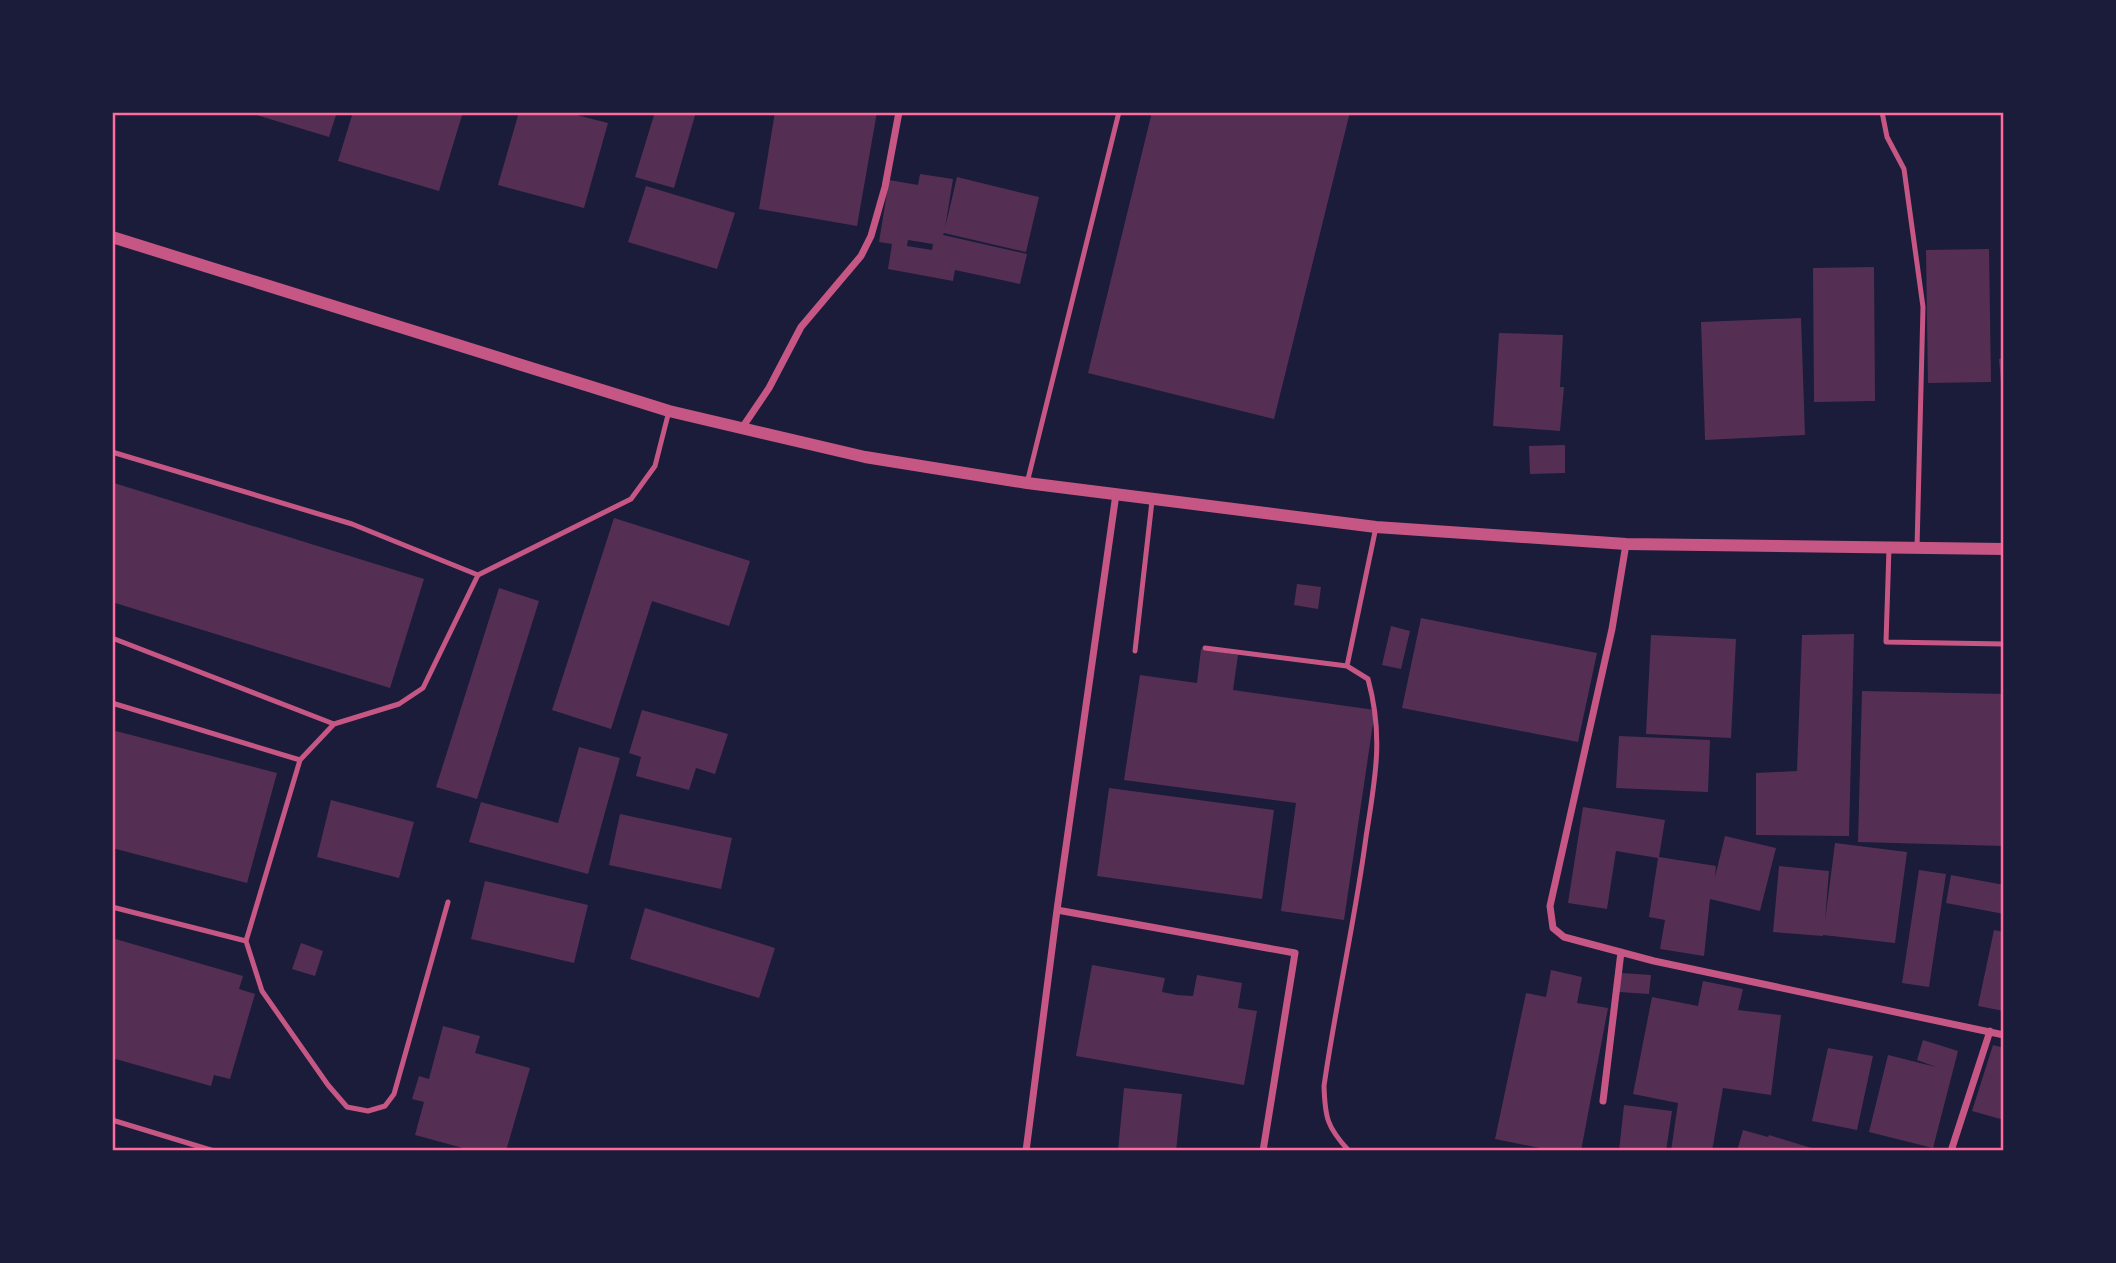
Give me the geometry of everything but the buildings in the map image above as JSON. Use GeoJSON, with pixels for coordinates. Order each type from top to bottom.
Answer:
{"type":"FeatureCollection","features":[{"type":"Feature","properties":{"kind":"street"},"geometry":{"type":"LineString","coordinates":[[741,429],[769,388],[801,327],[861,256],[871,236],[886,187],[899,112]]}},
{"type":"Feature","properties":{"kind":"street"},"geometry":{"type":"LineString","coordinates":[[112,237],[669,411],[865,457],[1027,483],[1376,527],[1626,544],[2004,549]]}},
{"type":"Feature","properties":{"kind":"street"},"geometry":{"type":"LineString","coordinates":[[1027,1151],[1057,910],[1116,494]]}},
{"type":"Feature","properties":{"kind":"street"},"geometry":{"type":"LineString","coordinates":[[1626,544],[1612,629],[1550,905],[1553,928],[1558,934],[1621,952],[2004,1035]]}},
{"type":"Feature","properties":{"kind":"street"},"geometry":{"type":"LineString","coordinates":[[1057,910],[1295,953],[1263,1151]]}},
{"type":"Feature","properties":{"kind":"street"},"geometry":{"type":"LineString","coordinates":[[1603,1101],[1621,952]]}},
{"type":"Feature","properties":{"kind":"street"},"geometry":{"type":"LineString","coordinates":[[1951,1151],[1990,1031]]}},
{"type":"Feature","properties":{"kind":"lane"},"geometry":{"type":"LineString","coordinates":[[1027,483],[1119,112]]}},
{"type":"Feature","properties":{"kind":"lane"},"geometry":{"type":"LineString","coordinates":[[1882,112],[1887,137],[1904,169],[1923,307],[1917,548]]}},
{"type":"Feature","properties":{"kind":"lane"},"geometry":{"type":"LineString","coordinates":[[448,902],[394,1094],[385,1105],[368,1111],[347,1107],[328,1085],[262,991],[246,941],[300,760],[334,724],[399,704],[424,688],[478,575],[631,499],[655,466],[669,411]]}},
{"type":"Feature","properties":{"kind":"lane"},"geometry":{"type":"LineString","coordinates":[[112,452],[352,524],[478,575]]}},
{"type":"Feature","properties":{"kind":"lane"},"geometry":{"type":"LineString","coordinates":[[1135,651],[1153,499]]}},
{"type":"Feature","properties":{"kind":"lane"},"geometry":{"type":"LineString","coordinates":[[1348,666],[1376,527]]}},
{"type":"Feature","properties":{"kind":"lane"},"geometry":{"type":"LineString","coordinates":[[1889,548],[1886,642],[2004,644]]}},
{"type":"Feature","properties":{"kind":"lane"},"geometry":{"type":"LineString","coordinates":[[112,638],[334,724]]}},
{"type":"Feature","properties":{"kind":"lane"},"geometry":{"type":"LineString","coordinates":[[1205,649],[1348,666],[1368,679],[1375,702],[1379,749],[1361,878],[1324,1086],[1325,1110],[1332,1132],[1349,1151]]}},
{"type":"Feature","properties":{"kind":"lane"},"geometry":{"type":"LineString","coordinates":[[112,703],[300,760]]}},
{"type":"Feature","properties":{"kind":"lane"},"geometry":{"type":"LineString","coordinates":[[112,907],[246,941]]}},
{"type":"Feature","properties":{"kind":"lane"},"geometry":{"type":"LineString","coordinates":[[112,1120],[214,1151]]}}]}
